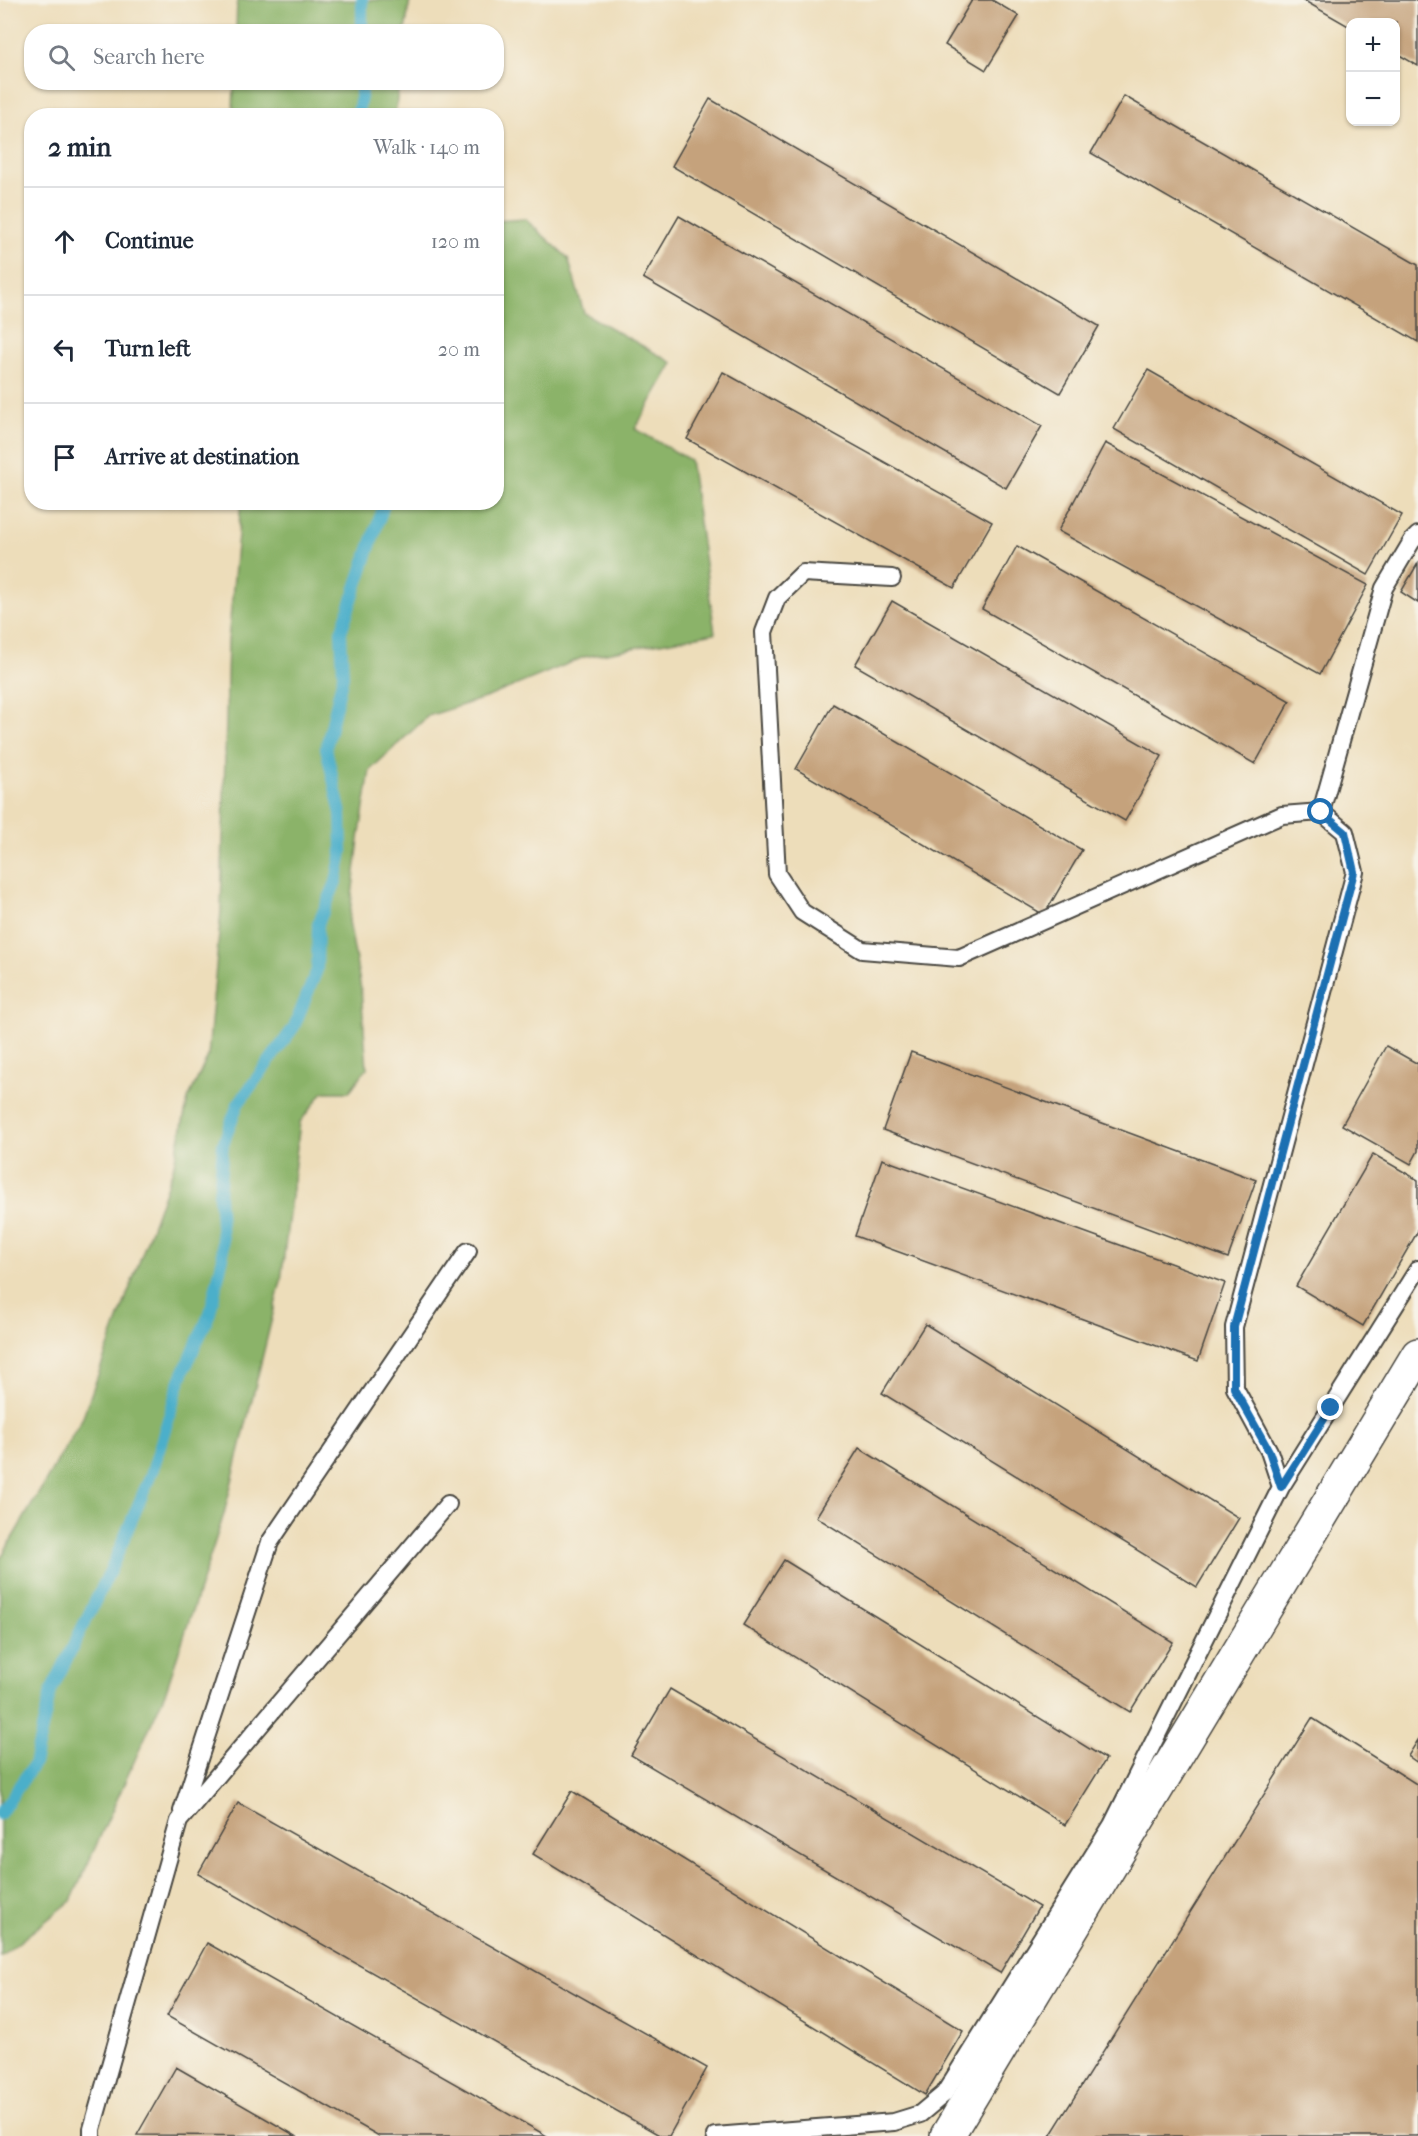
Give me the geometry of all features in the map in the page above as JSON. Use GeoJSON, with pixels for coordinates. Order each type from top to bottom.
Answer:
{"type":"FeatureCollection","features":[{"type":"Feature","properties":{"kind":"street"},"geometry":{"type":"LineString","coordinates":[[947,2136],[1418,1356]]}},
{"type":"Feature","properties":{"kind":"lane"},"geometry":{"type":"LineString","coordinates":[[1321,812],[1384,588],[1412,541],[1418,535]]}},
{"type":"Feature","properties":{"kind":"lane"},"geometry":{"type":"LineString","coordinates":[[892,578],[803,573],[777,598],[764,632],[777,874],[802,912],[862,950],[958,958],[1282,815],[1321,812],[1345,832],[1354,872],[1234,1327],[1234,1388],[1269,1451],[1281,1487]]}},
{"type":"Feature","properties":{"kind":"lane"},"geometry":{"type":"LineString","coordinates":[[92,2136],[92,2129],[179,1821],[270,1542],[468,1251]]}},
{"type":"Feature","properties":{"kind":"lane"},"geometry":{"type":"LineString","coordinates":[[715,2136],[894,2122],[920,2114],[944,2094],[1112,1825],[1281,1487],[1418,1269]]}},
{"type":"Feature","properties":{"kind":"lane"},"geometry":{"type":"LineString","coordinates":[[179,1821],[448,1504]]}},
{"type":"Feature","properties":{"kind":"green space"},"geometry":{"type":"Polygon","coordinates":[[[237,0],[410,0],[406,24],[236,24],[237,0]]]}},
{"type":"Feature","properties":{"kind":"green space"},"geometry":{"type":"Polygon","coordinates":[[[234,90],[398,90],[396,108],[233,108],[234,90]]]}},
{"type":"Feature","properties":{"kind":"green space"},"geometry":{"type":"Polygon","coordinates":[[[525,219],[568,258],[584,313],[673,363],[635,429],[690,460],[715,633],[584,657],[488,697],[428,716],[370,770],[349,921],[361,989],[367,1068],[349,1092],[323,1092],[300,1122],[281,1281],[224,1514],[166,1691],[71,1901],[0,1957],[0,1559],[82,1419],[173,1169],[188,1099],[208,1056],[221,911],[228,641],[240,510],[504,510],[504,220],[525,219]]]}},
{"type":"Feature","properties":{"kind":"building"},"geometry":{"type":"Polygon","coordinates":[[[972,0],[992,0],[1019,16],[986,70],[945,45],[972,0]]]}},
{"type":"Feature","properties":{"kind":"building"},"geometry":{"type":"Polygon","coordinates":[[[1303,0],[1418,0],[1418,66],[1400,55],[1400,18],[1346,18],[1346,25],[1303,0]]]}},
{"type":"Feature","properties":{"kind":"building"},"geometry":{"type":"Polygon","coordinates":[[[1124,96],[1418,265],[1418,342],[1091,153],[1124,96]]]}},
{"type":"Feature","properties":{"kind":"building"},"geometry":{"type":"Polygon","coordinates":[[[710,99],[1099,326],[1060,393],[672,166],[710,99]]]}},
{"type":"Feature","properties":{"kind":"building"},"geometry":{"type":"Polygon","coordinates":[[[679,216],[1042,426],[1006,488],[643,278],[679,216]]]}},
{"type":"Feature","properties":{"kind":"building"},"geometry":{"type":"Polygon","coordinates":[[[1148,370],[1402,515],[1368,575],[1114,429],[1148,370]]]}},
{"type":"Feature","properties":{"kind":"building"},"geometry":{"type":"Polygon","coordinates":[[[723,372],[992,522],[954,588],[687,439],[723,372]]]}},
{"type":"Feature","properties":{"kind":"building"},"geometry":{"type":"Polygon","coordinates":[[[1105,443],[1368,585],[1320,674],[1058,531],[1105,443]]]}},
{"type":"Feature","properties":{"kind":"building"},"geometry":{"type":"Polygon","coordinates":[[[1017,546],[1290,701],[1255,764],[982,609],[1017,546]]]}},
{"type":"Feature","properties":{"kind":"building"},"geometry":{"type":"Polygon","coordinates":[[[1418,563],[1418,603],[1401,592],[1418,563]]]}},
{"type":"Feature","properties":{"kind":"building"},"geometry":{"type":"Polygon","coordinates":[[[892,601],[1162,756],[1125,821],[855,665],[892,601]]]}},
{"type":"Feature","properties":{"kind":"building"},"geometry":{"type":"Polygon","coordinates":[[[833,704],[1082,850],[1044,915],[796,769],[833,704]]]}},
{"type":"Feature","properties":{"kind":"building"},"geometry":{"type":"Polygon","coordinates":[[[1386,1046],[1418,1064],[1418,1151],[1411,1164],[1342,1125],[1386,1046]]]}},
{"type":"Feature","properties":{"kind":"building"},"geometry":{"type":"Polygon","coordinates":[[[911,1052],[1256,1180],[1228,1258],[883,1130],[911,1052]]]}},
{"type":"Feature","properties":{"kind":"building"},"geometry":{"type":"Polygon","coordinates":[[[1373,1154],[1418,1180],[1418,1231],[1363,1326],[1296,1286],[1373,1154]]]}},
{"type":"Feature","properties":{"kind":"building"},"geometry":{"type":"Polygon","coordinates":[[[882,1159],[1225,1283],[1198,1361],[855,1236],[882,1159]]]}},
{"type":"Feature","properties":{"kind":"building"},"geometry":{"type":"Polygon","coordinates":[[[925,1324],[1239,1518],[1197,1587],[882,1393],[925,1324]]]}},
{"type":"Feature","properties":{"kind":"building"},"geometry":{"type":"Polygon","coordinates":[[[859,1448],[1173,1642],[1130,1712],[816,1517],[859,1448]]]}},
{"type":"Feature","properties":{"kind":"building"},"geometry":{"type":"Polygon","coordinates":[[[784,1560],[1106,1759],[1065,1825],[743,1625],[784,1560]]]}},
{"type":"Feature","properties":{"kind":"building"},"geometry":{"type":"Polygon","coordinates":[[[670,1689],[1039,1907],[1000,1973],[631,1755],[670,1689]]]}},
{"type":"Feature","properties":{"kind":"building"},"geometry":{"type":"Polygon","coordinates":[[[1312,1718],[1418,1785],[1418,2136],[1050,2136],[1312,1718]]]}},
{"type":"Feature","properties":{"kind":"building"},"geometry":{"type":"Polygon","coordinates":[[[1418,1740],[1418,1763],[1408,1756],[1418,1740]]]}},
{"type":"Feature","properties":{"kind":"building"},"geometry":{"type":"Polygon","coordinates":[[[572,1791],[963,2031],[925,2095],[533,1854],[572,1791]]]}},
{"type":"Feature","properties":{"kind":"building"},"geometry":{"type":"Polygon","coordinates":[[[238,1803],[707,2068],[669,2136],[661,2136],[198,1874],[238,1803]]]}},
{"type":"Feature","properties":{"kind":"building"},"geometry":{"type":"Polygon","coordinates":[[[207,1943],[547,2136],[379,2136],[167,2016],[207,1943]]]}},
{"type":"Feature","properties":{"kind":"building"},"geometry":{"type":"Polygon","coordinates":[[[176,2067],[296,2136],[137,2135],[176,2067]]]}},
{"type":"Feature","properties":{"kind":"waterway"},"geometry":{"type":"LineString","coordinates":[[362,0],[362,24]]}},
{"type":"Feature","properties":{"kind":"waterway"},"geometry":{"type":"LineString","coordinates":[[359,108],[361,90]]}},
{"type":"Feature","properties":{"kind":"waterway"},"geometry":{"type":"LineString","coordinates":[[0,1814],[34,1764],[51,1691],[111,1569],[152,1472],[180,1380],[210,1313],[223,1257],[219,1195],[223,1144],[238,1104],[294,1027],[317,970],[318,924],[336,882],[342,852],[341,814],[326,748],[343,676],[341,632],[382,510]]}},
{"type":"Feature","properties":{"kind":"route"},"geometry":{"type":"LineString","coordinates":[[1321,812],[1345,832],[1354,872],[1234,1327],[1234,1388],[1269,1451],[1281,1487],[1331,1408]]}}]}
